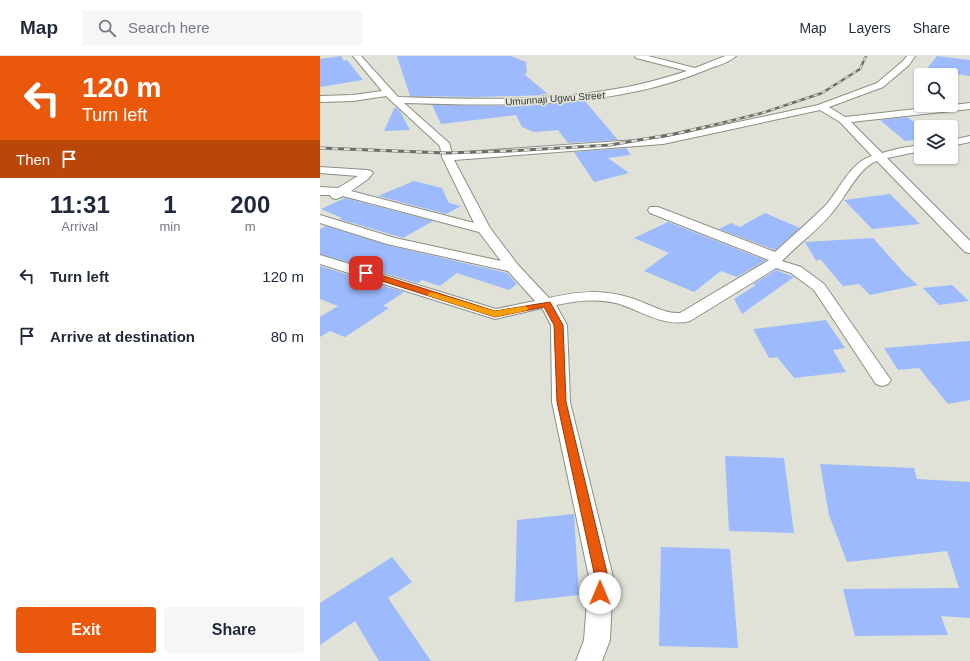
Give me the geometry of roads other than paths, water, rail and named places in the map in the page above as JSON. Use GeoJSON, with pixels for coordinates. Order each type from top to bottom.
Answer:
{"type":"FeatureCollection","features":[{"type":"Feature","properties":{"kind":"street"},"geometry":{"type":"LineString","coordinates":[[357,56],[392,97],[445,145],[447,156],[484,229],[514,268],[547,304],[558,325],[561,402],[602,577],[597,640],[589,661]]}},
{"type":"Feature","properties":{"kind":"street"},"geometry":{"type":"LineString","coordinates":[[639,56],[696,71]]}},
{"type":"Feature","properties":{"kind":"street","name":"Umunnaji Ugwu Street"},"geometry":{"type":"LineString","coordinates":[[320,99],[392,97],[498,102],[575,98],[634,89],[676,78],[732,56]]}},
{"type":"Feature","properties":{"kind":"street"},"geometry":{"type":"LineString","coordinates":[[447,156],[663,141],[821,107],[880,85],[906,63],[911,56]]}},
{"type":"Feature","properties":{"kind":"street"},"geometry":{"type":"LineString","coordinates":[[843,120],[970,106]]}},
{"type":"Feature","properties":{"kind":"street"},"geometry":{"type":"LineString","coordinates":[[821,107],[843,120],[970,249]]}},
{"type":"Feature","properties":{"kind":"street"},"geometry":{"type":"LineString","coordinates":[[958,142],[970,139]]}},
{"type":"Feature","properties":{"kind":"street"},"geometry":{"type":"LineString","coordinates":[[320,259],[495,314],[547,304],[578,296],[616,298],[630,302],[660,316],[668,318],[684,318],[776,260],[830,208],[856,172],[870,160],[878,156],[914,149]]}},
{"type":"Feature","properties":{"kind":"street"},"geometry":{"type":"LineString","coordinates":[[320,170],[367,173],[364,177],[341,192],[320,203]]}},
{"type":"Feature","properties":{"kind":"street"},"geometry":{"type":"LineString","coordinates":[[320,191],[341,192],[484,229]]}},
{"type":"Feature","properties":{"kind":"street"},"geometry":{"type":"LineString","coordinates":[[654,210],[776,260],[796,270],[819,287],[882,380]]}},
{"type":"Feature","properties":{"kind":"street"},"geometry":{"type":"LineString","coordinates":[[320,219],[392,241],[514,268]]}},
{"type":"Feature","properties":{"kind":"railway"},"geometry":{"type":"LineString","coordinates":[[701,128],[762,113],[822,93],[860,69],[866,56]]}},
{"type":"Feature","properties":{"kind":"railway"},"geometry":{"type":"LineString","coordinates":[[320,148],[446,153],[509,151],[610,145],[705,127]]}}]}
